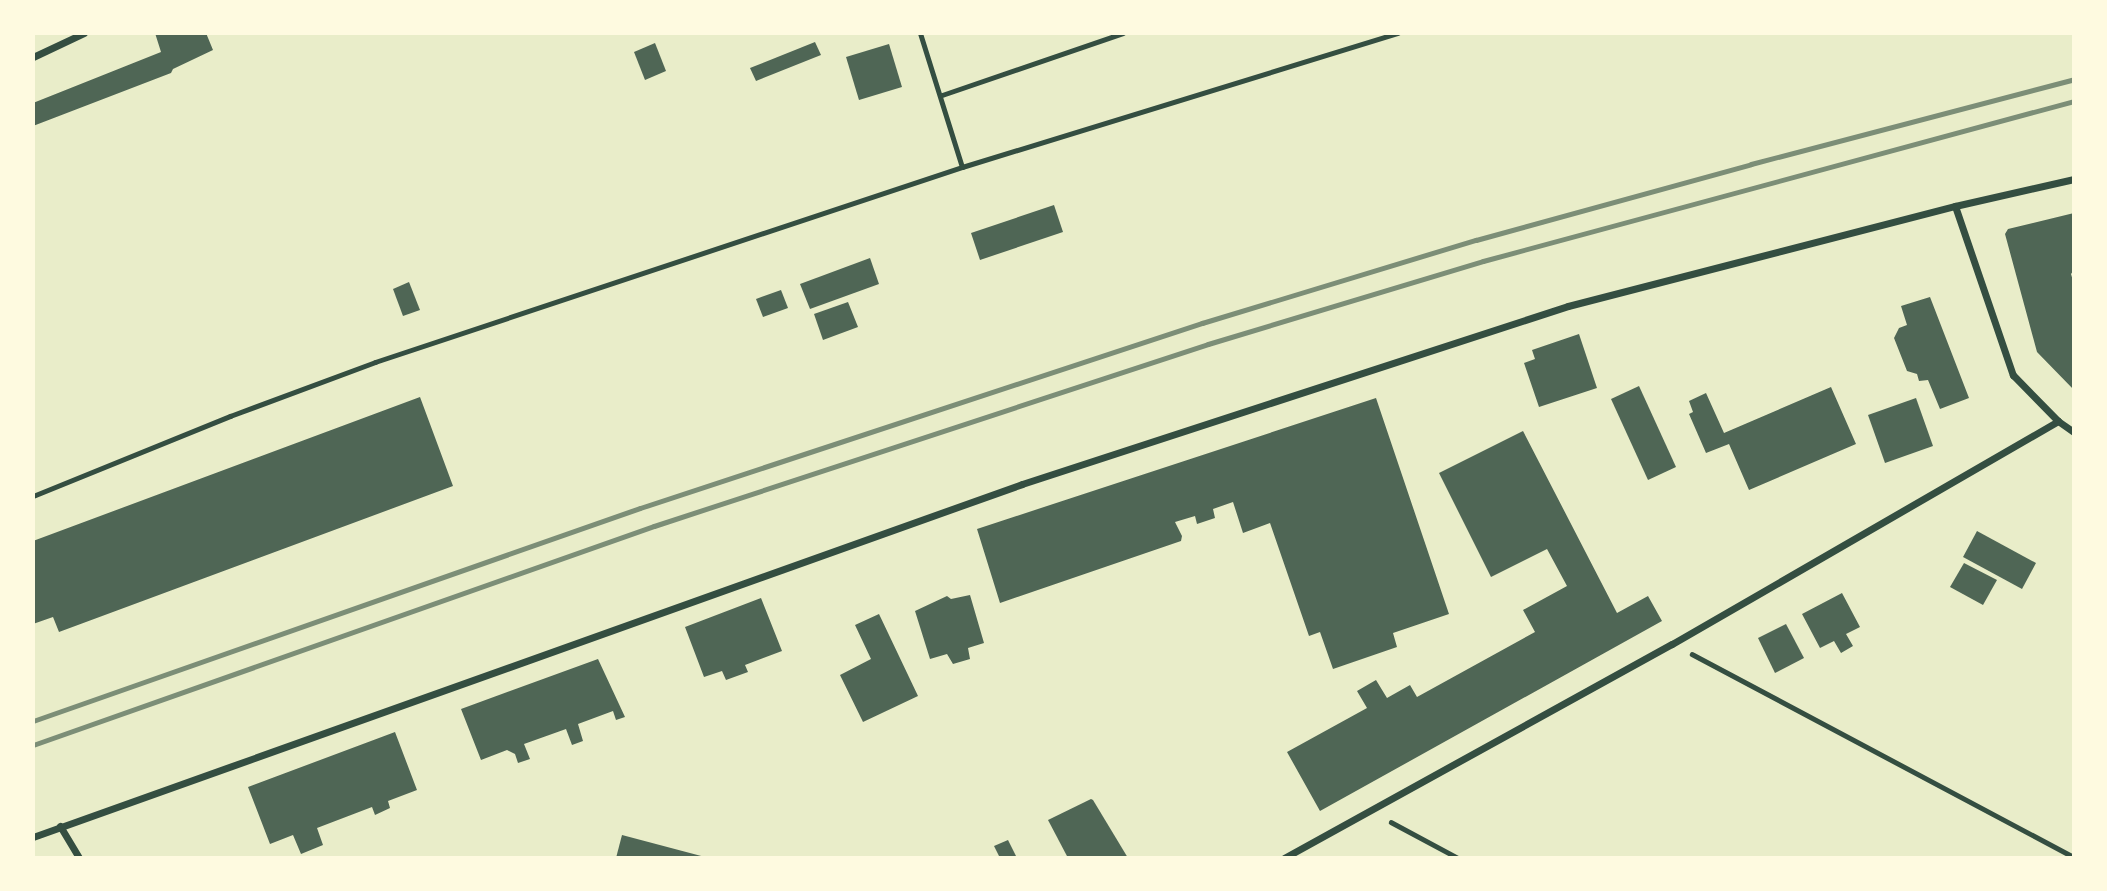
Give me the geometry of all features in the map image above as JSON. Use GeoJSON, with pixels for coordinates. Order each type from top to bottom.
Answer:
{"type":"FeatureCollection","features":[{"type":"Feature","properties":{"kind":"street"},"geometry":{"type":"LineString","coordinates":[[33,57],[84,33]]}},
{"type":"Feature","properties":{"kind":"street"},"geometry":{"type":"LineString","coordinates":[[33,836],[1048,476],[1568,306],[1955,206],[2074,179]]}},
{"type":"Feature","properties":{"kind":"street"},"geometry":{"type":"LineString","coordinates":[[1955,206],[2013,375],[2058,421],[2074,432]]}},
{"type":"Feature","properties":{"kind":"street"},"geometry":{"type":"LineString","coordinates":[[1284,858],[1672,644],[2058,421]]}},
{"type":"Feature","properties":{"kind":"street"},"geometry":{"type":"LineString","coordinates":[[60,826],[79,858]]}},
{"type":"Feature","properties":{"kind":"lane"},"geometry":{"type":"LineString","coordinates":[[920,33],[942,95],[962,167]]}},
{"type":"Feature","properties":{"kind":"lane"},"geometry":{"type":"LineString","coordinates":[[942,95],[1123,33]]}},
{"type":"Feature","properties":{"kind":"lane"},"geometry":{"type":"LineString","coordinates":[[33,496],[375,362],[962,167],[1398,33]]}},
{"type":"Feature","properties":{"kind":"path"},"geometry":{"type":"LineString","coordinates":[[1672,644],[2074,857]]}},
{"type":"Feature","properties":{"kind":"path"},"geometry":{"type":"LineString","coordinates":[[1371,812],[1458,858]]}},
{"type":"Feature","properties":{"kind":"building"},"geometry":{"type":"Polygon","coordinates":[[[155,33],[206,33],[213,50],[173,69],[171,73],[33,126],[33,103],[161,52],[155,33]]]}},
{"type":"Feature","properties":{"kind":"building"},"geometry":{"type":"Polygon","coordinates":[[[815,42],[821,55],[756,81],[750,68],[815,42]]]}},
{"type":"Feature","properties":{"kind":"building"},"geometry":{"type":"Polygon","coordinates":[[[655,43],[666,71],[645,80],[634,52],[655,43]]]}},
{"type":"Feature","properties":{"kind":"building"},"geometry":{"type":"Polygon","coordinates":[[[889,44],[902,87],[859,100],[846,57],[889,44]]]}},
{"type":"Feature","properties":{"kind":"building"},"geometry":{"type":"Polygon","coordinates":[[[1054,205],[1063,232],[980,260],[971,233],[1054,205]]]}},
{"type":"Feature","properties":{"kind":"building"},"geometry":{"type":"Polygon","coordinates":[[[2074,213],[2074,270],[2071,274],[2074,284],[2074,390],[2037,352],[2005,234],[2008,229],[2074,213]]]}},
{"type":"Feature","properties":{"kind":"building"},"geometry":{"type":"Polygon","coordinates":[[[870,258],[879,284],[810,309],[800,284],[870,258]]]}},
{"type":"Feature","properties":{"kind":"building"},"geometry":{"type":"Polygon","coordinates":[[[409,282],[420,310],[403,316],[393,289],[409,282]]]}},
{"type":"Feature","properties":{"kind":"building"},"geometry":{"type":"Polygon","coordinates":[[[781,290],[788,308],[763,317],[756,299],[781,290]]]}},
{"type":"Feature","properties":{"kind":"building"},"geometry":{"type":"Polygon","coordinates":[[[1930,297],[1969,398],[1940,409],[1928,380],[1919,381],[1917,374],[1907,371],[1894,338],[1899,328],[1907,325],[1901,306],[1930,297]]]}},
{"type":"Feature","properties":{"kind":"building"},"geometry":{"type":"Polygon","coordinates":[[[848,302],[858,327],[823,340],[814,314],[848,302]]]}},
{"type":"Feature","properties":{"kind":"building"},"geometry":{"type":"Polygon","coordinates":[[[1579,334],[1597,388],[1539,407],[1524,363],[1535,359],[1532,350],[1579,334]]]}},
{"type":"Feature","properties":{"kind":"building"},"geometry":{"type":"Polygon","coordinates":[[[1639,386],[1676,467],[1648,480],[1611,399],[1639,386]]]}},
{"type":"Feature","properties":{"kind":"building"},"geometry":{"type":"Polygon","coordinates":[[[1831,387],[1856,444],[1749,490],[1729,444],[1706,453],[1689,414],[1693,412],[1689,401],[1706,393],[1724,433],[1831,387]]]}},
{"type":"Feature","properties":{"kind":"building"},"geometry":{"type":"Polygon","coordinates":[[[420,397],[453,486],[59,632],[53,617],[33,624],[33,541],[420,397]]]}},
{"type":"Feature","properties":{"kind":"building"},"geometry":{"type":"Polygon","coordinates":[[[1376,398],[1449,614],[1393,633],[1397,647],[1333,669],[1320,632],[1309,636],[1270,523],[1243,533],[1233,502],[1213,509],[1215,518],[1197,524],[1195,516],[1175,522],[1182,536],[1181,541],[1000,603],[977,529],[1376,398]]]}},
{"type":"Feature","properties":{"kind":"building"},"geometry":{"type":"Polygon","coordinates":[[[1916,398],[1933,446],[1885,463],[1868,415],[1916,398]]]}},
{"type":"Feature","properties":{"kind":"building"},"geometry":{"type":"Polygon","coordinates":[[[1523,431],[1617,613],[1648,596],[1662,621],[1320,811],[1287,752],[1367,708],[1357,691],[1376,680],[1387,698],[1410,685],[1417,697],[1535,632],[1523,610],[1567,586],[1547,549],[1491,577],[1439,473],[1523,431]]]}},
{"type":"Feature","properties":{"kind":"building"},"geometry":{"type":"Polygon","coordinates":[[[1977,531],[2036,563],[2022,589],[1963,557],[1977,531]]]}},
{"type":"Feature","properties":{"kind":"building"},"geometry":{"type":"Polygon","coordinates":[[[1964,563],[1997,580],[1983,605],[1950,587],[1964,563]]]}},
{"type":"Feature","properties":{"kind":"building"},"geometry":{"type":"Polygon","coordinates":[[[1842,593],[1860,627],[1846,634],[1853,646],[1841,653],[1834,641],[1820,648],[1802,614],[1842,593]]]}},
{"type":"Feature","properties":{"kind":"building"},"geometry":{"type":"Polygon","coordinates":[[[970,595],[984,643],[968,648],[970,659],[953,664],[947,654],[930,659],[915,611],[947,596],[951,599],[970,595]]]}},
{"type":"Feature","properties":{"kind":"building"},"geometry":{"type":"Polygon","coordinates":[[[761,598],[782,651],[745,665],[748,672],[726,680],[722,671],[704,677],[685,627],[761,598]]]}},
{"type":"Feature","properties":{"kind":"building"},"geometry":{"type":"Polygon","coordinates":[[[879,614],[918,696],[863,722],[840,675],[871,659],[855,625],[879,614]]]}},
{"type":"Feature","properties":{"kind":"building"},"geometry":{"type":"Polygon","coordinates":[[[1786,624],[1804,658],[1775,673],[1758,638],[1786,624]]]}},
{"type":"Feature","properties":{"kind":"building"},"geometry":{"type":"Polygon","coordinates":[[[598,659],[625,717],[616,720],[613,711],[578,724],[583,741],[572,745],[566,729],[524,744],[530,759],[518,763],[515,754],[507,750],[481,760],[461,709],[598,659]]]}},
{"type":"Feature","properties":{"kind":"building"},"geometry":{"type":"Polygon","coordinates":[[[395,732],[417,790],[388,801],[390,808],[375,815],[372,807],[317,828],[323,845],[301,854],[293,835],[270,844],[248,787],[395,732]]]}},
{"type":"Feature","properties":{"kind":"building"},"geometry":{"type":"Polygon","coordinates":[[[1091,799],[1128,858],[1068,858],[1048,820],[1091,799]]]}},
{"type":"Feature","properties":{"kind":"building"},"geometry":{"type":"Polygon","coordinates":[[[622,835],[705,857],[705,858],[616,858],[622,835]]]}},
{"type":"Feature","properties":{"kind":"building"},"geometry":{"type":"Polygon","coordinates":[[[1008,840],[1017,858],[1000,858],[994,846],[1008,840]]]}},
{"type":"Feature","properties":{"kind":"railway"},"geometry":{"type":"LineString","coordinates":[[33,721],[640,508],[1202,323],[1476,240],[2074,79]]}},
{"type":"Feature","properties":{"kind":"railway"},"geometry":{"type":"LineString","coordinates":[[33,745],[654,526],[1208,344],[1483,261],[2074,101]]}}]}
